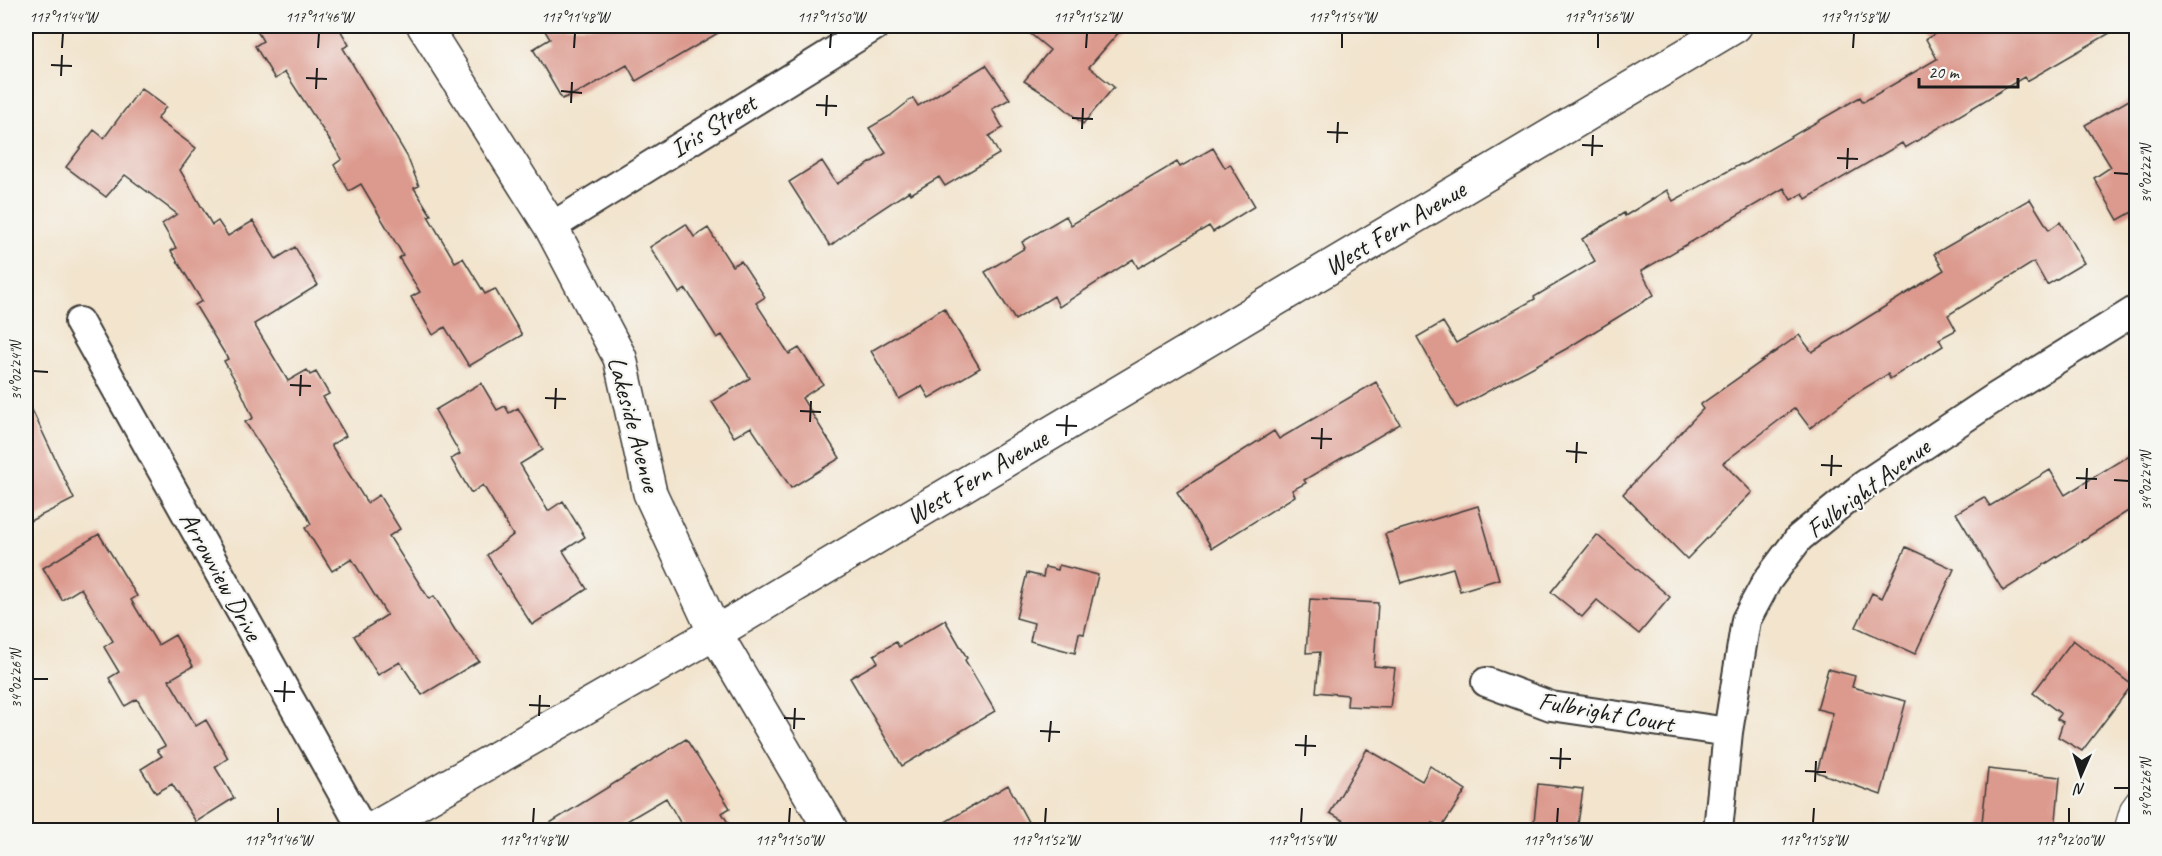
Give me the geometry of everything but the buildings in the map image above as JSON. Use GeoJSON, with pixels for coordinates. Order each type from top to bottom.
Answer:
{"type":"FeatureCollection","features":[{"type":"Feature","properties":{"kind":"street","name":"Lakeside Avenue"},"geometry":{"type":"LineString","coordinates":[[424,26],[551,227],[620,358],[650,493],[715,633],[831,831]]}},
{"type":"Feature","properties":{"kind":"street","name":"Iris Street"},"geometry":{"type":"LineString","coordinates":[[551,227],[875,26]]}},
{"type":"Feature","properties":{"kind":"street","name":"West Fern Avenue"},"geometry":{"type":"LineString","coordinates":[[371,831],[715,633],[1735,26]]}},
{"type":"Feature","properties":{"kind":"street","name":"Fulbright Avenue"},"geometry":{"type":"LineString","coordinates":[[1718,831],[1728,732],[1746,620],[1767,581],[1799,538],[1864,485],[1996,397],[2136,310]]}},
{"type":"Feature","properties":{"kind":"street","name":"Arrowview Drive"},"geometry":{"type":"LineString","coordinates":[[79,322],[363,831]]}},
{"type":"Feature","properties":{"kind":"street","name":"Fulbright Court"},"geometry":{"type":"LineString","coordinates":[[1486,682],[1551,706],[1728,732]]}},
{"type":"Feature","properties":{"kind":"lane"},"geometry":{"type":"LineString","coordinates":[[2121,831],[2128,806],[2136,795]]}}]}
